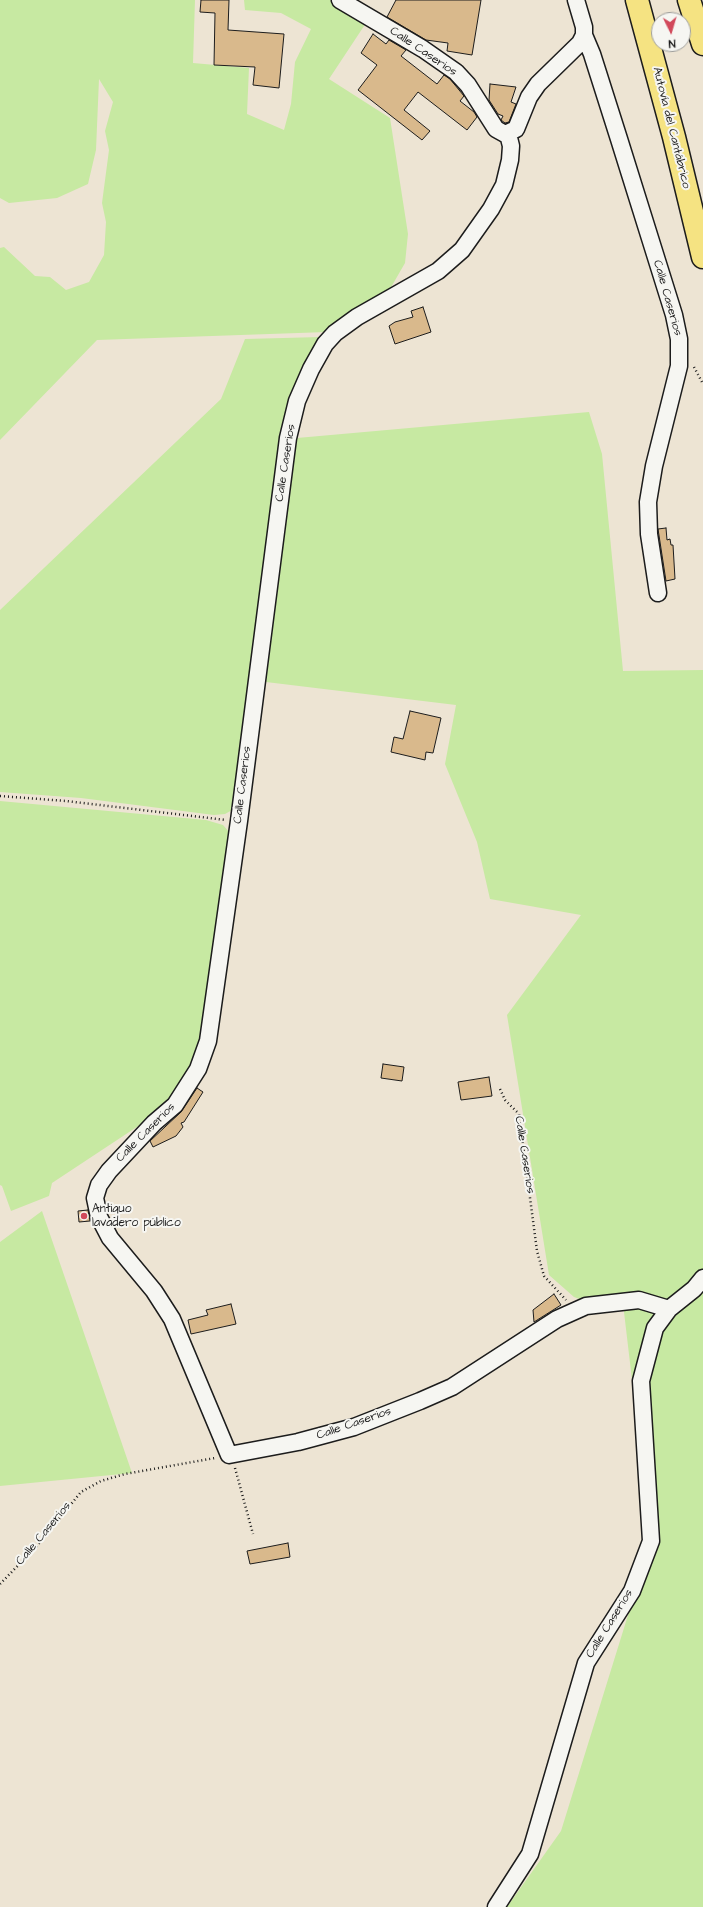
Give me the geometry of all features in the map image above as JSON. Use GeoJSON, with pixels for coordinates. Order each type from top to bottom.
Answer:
{"type":"FeatureCollection","features":[{"type":"Feature","properties":{"kind":"highway"},"geometry":{"type":"LineString","coordinates":[[629,0],[662,92]]}},
{"type":"Feature","properties":{"kind":"highway","name":"Autovía del Cantábrico"},"geometry":{"type":"LineString","coordinates":[[637,0],[674,137],[703,257]]}},
{"type":"Feature","properties":{"kind":"highway"},"geometry":{"type":"LineString","coordinates":[[689,0],[703,44]]}},
{"type":"Feature","properties":{"kind":"street","name":"Calle Caserios"},"geometry":{"type":"LineString","coordinates":[[340,0],[423,49],[463,78],[496,129],[502,133],[508,134],[511,146],[510,160],[504,185],[491,209],[462,250],[438,271],[334,333],[325,344],[311,369],[297,401],[288,438],[239,821],[208,1041],[198,1069],[175,1106],[154,1123],[109,1171],[99,1185],[95,1198],[99,1217],[110,1238],[154,1291],[172,1319],[229,1455],[298,1442],[354,1427],[420,1401],[452,1387],[557,1319],[586,1306],[639,1300],[669,1309]]}},
{"type":"Feature","properties":{"kind":"street","name":"Calle Caserios"},"geometry":{"type":"LineString","coordinates":[[576,0],[582,20],[584,35],[592,54],[622,147],[674,314],[680,338],[679,366],[654,466],[648,502],[649,534],[658,593]]}},
{"type":"Feature","properties":{"kind":"street"},"geometry":{"type":"LineString","coordinates":[[508,134],[516,129],[529,97],[538,84],[548,73],[575,50],[584,35]]}},
{"type":"Feature","properties":{"kind":"street","name":"Calle Caserios"},"geometry":{"type":"LineString","coordinates":[[496,1907],[530,1854],[586,1663],[632,1591],[650,1542],[641,1381],[655,1328],[669,1309],[694,1290],[703,1278]]}},
{"type":"Feature","properties":{"kind":"path"},"geometry":{"type":"LineString","coordinates":[[0,796],[66,801],[239,821]]}},
{"type":"Feature","properties":{"kind":"path","name":"Calle Caserios"},"geometry":{"type":"LineString","coordinates":[[500,1089],[505,1100],[520,1114],[537,1251],[544,1276],[558,1290],[574,1311]]}},
{"type":"Feature","properties":{"kind":"path"},"geometry":{"type":"LineString","coordinates":[[229,1455],[234,1463],[253,1534]]}},
{"type":"Feature","properties":{"kind":"path","name":"Calle Caserios"},"geometry":{"type":"LineString","coordinates":[[0,1584],[36,1547],[81,1492],[101,1481],[125,1474],[229,1455]]}},
{"type":"Feature","properties":{"kind":"green space"},"geometry":{"type":"Polygon","coordinates":[[[0,0],[195,0],[193,63],[249,68],[247,114],[284,130],[291,104],[295,62],[311,29],[281,13],[245,10],[244,0],[330,0],[366,23],[329,79],[390,118],[408,234],[405,263],[386,296],[327,332],[97,340],[0,440],[0,248],[4,247],[35,276],[50,277],[66,290],[89,282],[104,255],[106,222],[102,203],[109,150],[105,131],[113,102],[99,79],[96,150],[88,184],[57,198],[9,203],[0,198],[0,0]]]}},
{"type":"Feature","properties":{"kind":"green space"},"geometry":{"type":"Polygon","coordinates":[[[321,337],[295,394],[234,809],[225,814],[214,815],[81,798],[0,792],[0,610],[221,399],[245,339],[321,337]]]}},
{"type":"Feature","properties":{"kind":"green space"},"geometry":{"type":"Polygon","coordinates":[[[589,412],[602,454],[623,671],[703,670],[703,1907],[507,1907],[561,1831],[651,1541],[622,1295],[588,1302],[574,1297],[549,1275],[507,1015],[581,915],[490,899],[477,842],[445,764],[456,705],[266,682],[297,438],[589,412]]]}},
{"type":"Feature","properties":{"kind":"green space"},"geometry":{"type":"Polygon","coordinates":[[[0,801],[206,820],[223,825],[230,833],[203,1043],[192,1070],[164,1109],[52,1183],[49,1196],[11,1211],[2,1186],[0,1185],[0,801]]]}},
{"type":"Feature","properties":{"kind":"green space"},"geometry":{"type":"Polygon","coordinates":[[[42,1211],[132,1473],[0,1486],[0,1242],[42,1211]]]}},
{"type":"Feature","properties":{"kind":"building"},"geometry":{"type":"Polygon","coordinates":[[[201,0],[229,0],[228,30],[284,34],[279,88],[253,85],[255,67],[214,65],[215,13],[200,12],[201,0]]]}},
{"type":"Feature","properties":{"kind":"building"},"geometry":{"type":"Polygon","coordinates":[[[396,0],[481,0],[472,55],[447,51],[448,43],[426,40],[387,17],[396,0]]]}},
{"type":"Feature","properties":{"kind":"building"},"geometry":{"type":"Polygon","coordinates":[[[373,34],[386,44],[389,40],[406,50],[401,56],[437,84],[444,75],[450,79],[464,96],[460,101],[474,112],[477,117],[467,130],[418,92],[404,110],[430,131],[422,140],[358,90],[377,65],[361,53],[373,34]]]}},
{"type":"Feature","properties":{"kind":"building"},"geometry":{"type":"Polygon","coordinates":[[[490,84],[516,87],[511,102],[516,104],[509,122],[505,123],[501,120],[503,116],[498,114],[489,100],[490,84]]]}},
{"type":"Feature","properties":{"kind":"building"},"geometry":{"type":"Polygon","coordinates":[[[423,307],[431,332],[395,344],[389,326],[395,322],[413,317],[411,311],[423,307]]]}},
{"type":"Feature","properties":{"kind":"building"},"geometry":{"type":"Polygon","coordinates":[[[666,528],[667,540],[670,539],[671,545],[673,545],[675,579],[666,581],[658,529],[666,528]]]}},
{"type":"Feature","properties":{"kind":"building"},"geometry":{"type":"Polygon","coordinates":[[[410,711],[441,718],[433,753],[426,752],[425,760],[391,752],[394,737],[403,739],[410,711]]]}},
{"type":"Feature","properties":{"kind":"building"},"geometry":{"type":"Polygon","coordinates":[[[383,1064],[404,1067],[402,1081],[381,1078],[383,1064]]]}},
{"type":"Feature","properties":{"kind":"building"},"geometry":{"type":"Polygon","coordinates":[[[489,1077],[492,1096],[461,1100],[458,1082],[489,1077]]]}},
{"type":"Feature","properties":{"kind":"building"},"geometry":{"type":"Polygon","coordinates":[[[197,1088],[203,1092],[184,1122],[181,1123],[183,1127],[176,1136],[153,1147],[150,1141],[181,1112],[197,1088]]]}},
{"type":"Feature","properties":{"kind":"building","name":"Antiguo lavadero público"},"geometry":{"type":"Polygon","coordinates":[[[88,1210],[90,1221],[79,1222],[78,1211],[88,1210]]]}},
{"type":"Feature","properties":{"kind":"building"},"geometry":{"type":"Polygon","coordinates":[[[554,1294],[561,1305],[534,1322],[533,1310],[554,1294]]]}},
{"type":"Feature","properties":{"kind":"building"},"geometry":{"type":"Polygon","coordinates":[[[231,1304],[236,1324],[191,1334],[188,1320],[208,1315],[206,1310],[231,1304]]]}},
{"type":"Feature","properties":{"kind":"building"},"geometry":{"type":"Polygon","coordinates":[[[288,1543],[290,1557],[250,1564],[247,1551],[288,1543]]]}},
{"type":"Feature","properties":{"kind":"place","name":"Antiguo lavadero público"},"geometry":{"type":"Point","coordinates":[84,1216]}}]}
